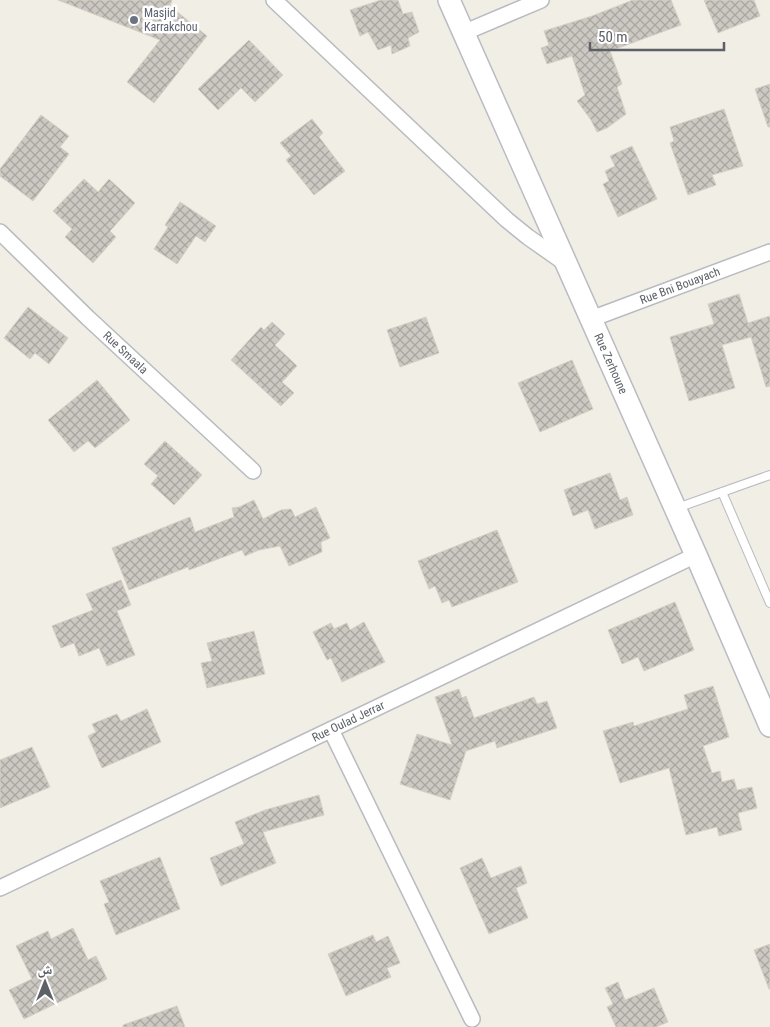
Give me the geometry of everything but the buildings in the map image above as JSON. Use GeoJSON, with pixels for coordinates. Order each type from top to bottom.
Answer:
{"type":"FeatureCollection","features":[{"type":"Feature","properties":{"kind":"street"},"geometry":{"type":"LineString","coordinates":[[274,0],[507,220],[565,262]]}},
{"type":"Feature","properties":{"kind":"street","name":"Rue Zerhoune"},"geometry":{"type":"LineString","coordinates":[[449,0],[696,554],[770,726]]}},
{"type":"Feature","properties":{"kind":"street"},"geometry":{"type":"LineString","coordinates":[[463,33],[541,0]]}},
{"type":"Feature","properties":{"kind":"street","name":"Rue Smaala"},"geometry":{"type":"LineString","coordinates":[[0,232],[88,318],[253,472]]}},
{"type":"Feature","properties":{"kind":"street","name":"Rue Bni Bouayach"},"geometry":{"type":"LineString","coordinates":[[591,319],[770,252]]}},
{"type":"Feature","properties":{"kind":"street","name":"Rue Oulad Jerrar"},"geometry":{"type":"LineString","coordinates":[[0,888],[696,554]]}},
{"type":"Feature","properties":{"kind":"street"},"geometry":{"type":"LineString","coordinates":[[331,730],[472,1019]]}},
{"type":"Feature","properties":{"kind":"lane"},"geometry":{"type":"LineString","coordinates":[[676,509],[770,475]]}},
{"type":"Feature","properties":{"kind":"lane"},"geometry":{"type":"LineString","coordinates":[[722,492],[770,603]]}},
{"type":"Feature","properties":{"kind":"place","name":"Masjid Karrakchou"},"geometry":{"type":"Point","coordinates":[134,20]}}]}
